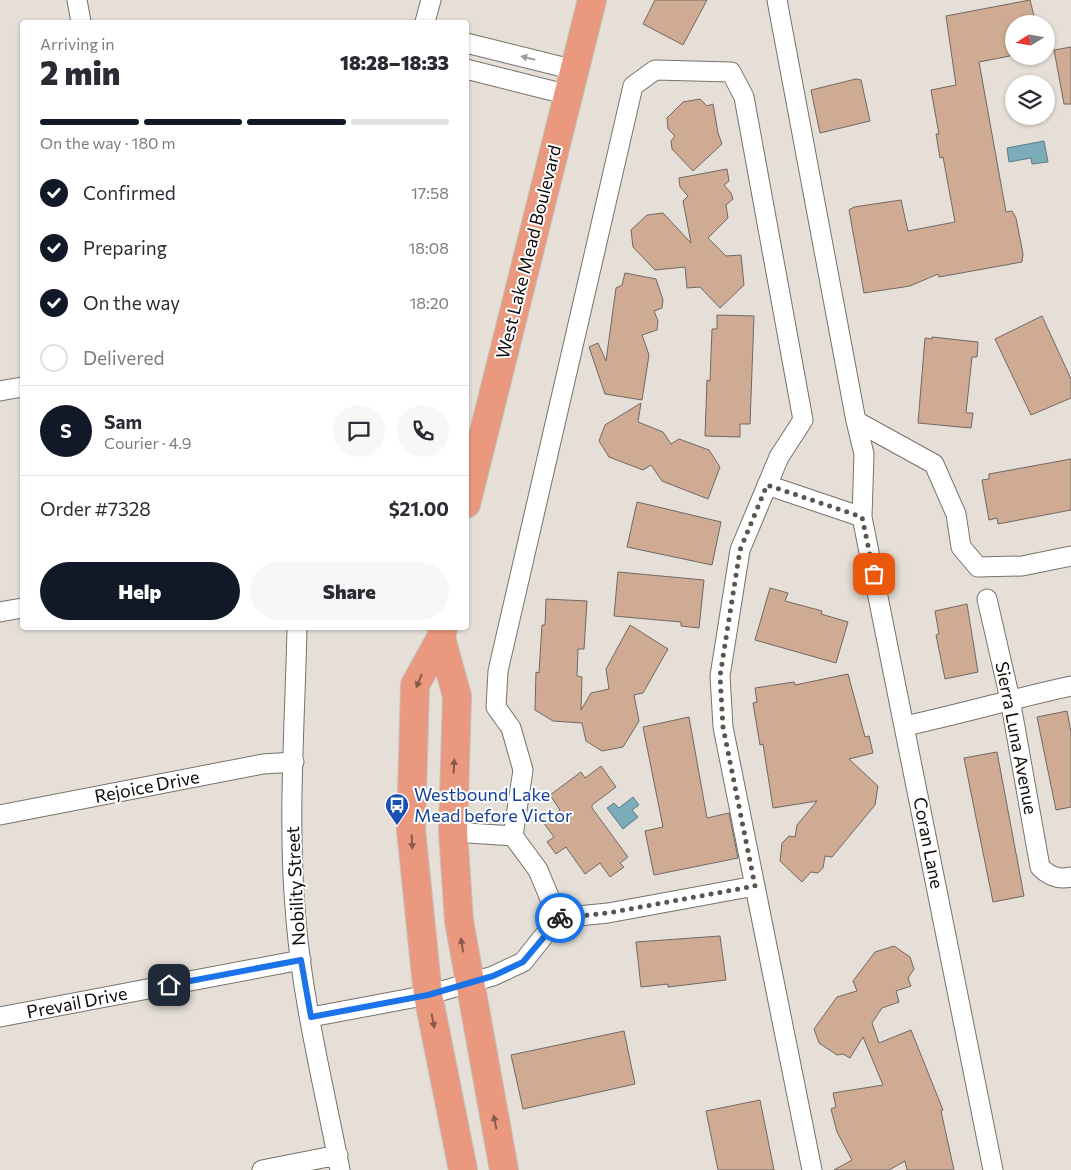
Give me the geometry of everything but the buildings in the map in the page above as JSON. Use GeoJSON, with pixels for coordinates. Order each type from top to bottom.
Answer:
{"type":"FeatureCollection","features":[{"type":"Feature","properties":{"kind":"main road","name":"West Lake Mead Boulevard"},"geometry":{"type":"LineString","coordinates":[[469,492],[592,0]]}},
{"type":"Feature","properties":{"kind":"main road"},"geometry":{"type":"LineString","coordinates":[[442,633],[457,696],[453,832],[459,921],[468,982],[502,1159],[461,1163],[428,995],[412,862],[410,799],[415,685],[442,633]]}},
{"type":"Feature","properties":{"kind":"street"},"geometry":{"type":"LineString","coordinates":[[77,0],[81,20]]}},
{"type":"Feature","properties":{"kind":"street"},"geometry":{"type":"LineString","coordinates":[[426,20],[431,0]]}},
{"type":"Feature","properties":{"kind":"street","name":"Coran Lane"},"geometry":{"type":"LineString","coordinates":[[777,0],[856,421],[864,454],[862,517],[993,1170]]}},
{"type":"Feature","properties":{"kind":"street"},"geometry":{"type":"LineString","coordinates":[[469,44],[572,82]]}},
{"type":"Feature","properties":{"kind":"street"},"geometry":{"type":"LineString","coordinates":[[469,68],[572,82]]}},
{"type":"Feature","properties":{"kind":"street"},"geometry":{"type":"LineString","coordinates":[[558,918],[538,870],[513,836],[523,770],[511,728],[496,707],[498,671],[633,86],[655,70],[731,72],[744,97],[803,420],[779,457],[740,550],[720,676],[723,727],[812,1170]]}},
{"type":"Feature","properties":{"kind":"street"},"geometry":{"type":"LineString","coordinates":[[0,391],[20,386]]}},
{"type":"Feature","properties":{"kind":"street"},"geometry":{"type":"LineString","coordinates":[[856,421],[934,464],[956,514],[961,547],[978,567],[1022,566],[1071,556]]}},
{"type":"Feature","properties":{"kind":"street"},"geometry":{"type":"LineString","coordinates":[[767,485],[862,517]]}},
{"type":"Feature","properties":{"kind":"street","name":"Sierra Luna Avenue"},"geometry":{"type":"LineString","coordinates":[[987,599],[1010,699],[1040,867],[1048,874],[1062,879],[1071,877]]}},
{"type":"Feature","properties":{"kind":"street"},"geometry":{"type":"LineString","coordinates":[[0,612],[20,608]]}},
{"type":"Feature","properties":{"kind":"street","name":"Nobility Street"},"geometry":{"type":"LineString","coordinates":[[297,630],[293,875],[301,960],[339,1163]]}},
{"type":"Feature","properties":{"kind":"street"},"geometry":{"type":"LineString","coordinates":[[904,726],[970,712],[1010,699],[1071,686]]}},
{"type":"Feature","properties":{"kind":"street","name":"Rejoice Drive"},"geometry":{"type":"LineString","coordinates":[[0,815],[263,764],[294,762]]}},
{"type":"Feature","properties":{"kind":"street"},"geometry":{"type":"LineString","coordinates":[[453,832],[513,836]]}},
{"type":"Feature","properties":{"kind":"street"},"geometry":{"type":"LineString","coordinates":[[311,1017],[428,995],[493,976],[523,962],[558,918],[608,913],[755,886]]}},
{"type":"Feature","properties":{"kind":"street","name":"Prevail Drive"},"geometry":{"type":"LineString","coordinates":[[0,1017],[301,960]]}},
{"type":"Feature","properties":{"kind":"street"},"geometry":{"type":"LineString","coordinates":[[262,1170],[339,1163]]}},
{"type":"Feature","properties":{"kind":"water"},"geometry":{"type":"Polygon","coordinates":[[[1044,141],[1048,162],[1032,164],[1031,158],[1009,162],[1007,148],[1044,141]]]}},
{"type":"Feature","properties":{"kind":"water"},"geometry":{"type":"Polygon","coordinates":[[[633,797],[639,805],[632,810],[638,817],[623,829],[607,808],[614,803],[619,808],[633,797]]]}},
{"type":"Feature","properties":{"kind":"way so far"},"geometry":{"type":"LineString","coordinates":[[560,918],[608,913],[755,886],[723,727],[720,676],[740,550],[767,485],[862,517],[874,574]]}},
{"type":"Feature","properties":{"kind":"place","name":"Westbound Lake Mead before Victor"},"geometry":{"type":"Point","coordinates":[397,826]}},
{"type":"Feature","properties":{"kind":"route"},"geometry":{"type":"LineString","coordinates":[[169,985],[301,960],[311,1017],[428,995],[493,976],[523,962],[558,918],[560,918]]}}]}
